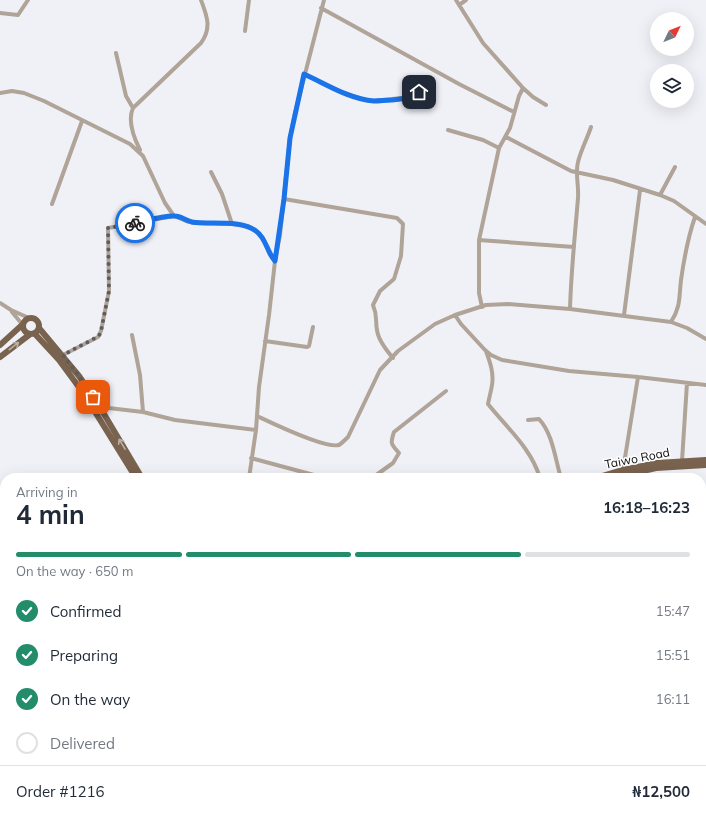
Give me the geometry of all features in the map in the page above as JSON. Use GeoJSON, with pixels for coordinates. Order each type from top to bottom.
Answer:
{"type":"FeatureCollection","features":[{"type":"Feature","properties":{"kind":"main road"},"geometry":{"type":"LineString","coordinates":[[0,346],[22,325],[24,321],[29,318],[36,320],[39,328],[63,355],[100,407],[139,473]]}},
{"type":"Feature","properties":{"kind":"main road"},"geometry":{"type":"LineString","coordinates":[[22,325],[24,331],[32,334],[59,360],[84,394],[133,473]]}},
{"type":"Feature","properties":{"kind":"main road"},"geometry":{"type":"LineString","coordinates":[[0,357],[39,328]]}},
{"type":"Feature","properties":{"kind":"main road","name":"Taiwo Road"},"geometry":{"type":"LineString","coordinates":[[613,473],[657,463],[706,460]]}},
{"type":"Feature","properties":{"kind":"main road","name":"Taiwo Road"},"geometry":{"type":"LineString","coordinates":[[634,473],[656,468],[706,465]]}},
{"type":"Feature","properties":{"kind":"street"},"geometry":{"type":"LineString","coordinates":[[0,13],[18,15],[28,0]]}},
{"type":"Feature","properties":{"kind":"street"},"geometry":{"type":"LineString","coordinates":[[201,0],[208,26],[206,37],[133,108],[130,114],[135,141],[165,203],[174,216],[186,221],[248,226],[263,238],[270,255],[275,261]]}},
{"type":"Feature","properties":{"kind":"street"},"geometry":{"type":"LineString","coordinates":[[245,31],[249,0]]}},
{"type":"Feature","properties":{"kind":"street"},"geometry":{"type":"LineString","coordinates":[[250,473],[258,416],[259,387],[284,199],[290,138],[304,74],[324,0]]}},
{"type":"Feature","properties":{"kind":"street"},"geometry":{"type":"LineString","coordinates":[[456,0],[483,43],[523,88],[533,97],[546,105]]}},
{"type":"Feature","properties":{"kind":"street"},"geometry":{"type":"LineString","coordinates":[[459,5],[466,0]]}},
{"type":"Feature","properties":{"kind":"street"},"geometry":{"type":"LineString","coordinates":[[321,8],[459,84],[514,112]]}},
{"type":"Feature","properties":{"kind":"street"},"geometry":{"type":"LineString","coordinates":[[116,53],[126,96],[133,108]]}},
{"type":"Feature","properties":{"kind":"street"},"geometry":{"type":"LineString","coordinates":[[304,74],[339,91],[361,99],[373,101],[400,99],[410,97],[419,92]]}},
{"type":"Feature","properties":{"kind":"street"},"geometry":{"type":"LineString","coordinates":[[482,306],[480,294],[479,240],[499,148],[506,137],[523,88]]}},
{"type":"Feature","properties":{"kind":"street"},"geometry":{"type":"LineString","coordinates":[[0,92],[12,91],[24,93],[44,101],[130,144],[143,156]]}},
{"type":"Feature","properties":{"kind":"street"},"geometry":{"type":"LineString","coordinates":[[52,204],[82,121]]}},
{"type":"Feature","properties":{"kind":"street"},"geometry":{"type":"LineString","coordinates":[[570,309],[579,186],[576,172],[578,162],[591,127]]}},
{"type":"Feature","properties":{"kind":"street"},"geometry":{"type":"LineString","coordinates":[[448,130],[483,140],[499,148]]}},
{"type":"Feature","properties":{"kind":"street"},"geometry":{"type":"LineString","coordinates":[[506,137],[557,164],[576,172],[614,180],[674,201],[694,217],[706,224]]}},
{"type":"Feature","properties":{"kind":"street"},"geometry":{"type":"LineString","coordinates":[[130,144],[135,141]]}},
{"type":"Feature","properties":{"kind":"street"},"geometry":{"type":"LineString","coordinates":[[660,195],[675,167]]}},
{"type":"Feature","properties":{"kind":"street"},"geometry":{"type":"LineString","coordinates":[[211,172],[222,194],[232,224]]}},
{"type":"Feature","properties":{"kind":"street"},"geometry":{"type":"LineString","coordinates":[[624,315],[640,190]]}},
{"type":"Feature","properties":{"kind":"street"},"geometry":{"type":"LineString","coordinates":[[284,199],[397,218],[403,224],[401,256],[394,279],[380,292],[373,306],[377,314],[376,331],[393,358]]}},
{"type":"Feature","properties":{"kind":"street"},"geometry":{"type":"LineString","coordinates":[[63,355],[98,337],[101,331],[109,291],[108,228],[174,216]]}},
{"type":"Feature","properties":{"kind":"street"},"geometry":{"type":"LineString","coordinates":[[672,322],[677,314],[680,303],[681,281],[690,230],[694,217]]}},
{"type":"Feature","properties":{"kind":"street"},"geometry":{"type":"LineString","coordinates":[[479,240],[574,247]]}},
{"type":"Feature","properties":{"kind":"street"},"geometry":{"type":"LineString","coordinates":[[0,303],[29,318]]}},
{"type":"Feature","properties":{"kind":"street"},"geometry":{"type":"LineString","coordinates":[[258,416],[313,440],[331,445],[338,445],[348,437],[380,370],[398,351],[435,324],[455,315],[482,306],[508,304],[570,309],[672,322],[687,328],[706,339]]}},
{"type":"Feature","properties":{"kind":"street"},"geometry":{"type":"LineString","coordinates":[[11,310],[22,325]]}},
{"type":"Feature","properties":{"kind":"street"},"geometry":{"type":"LineString","coordinates":[[455,315],[461,324],[485,350],[491,355],[502,360],[569,371],[706,385]]}},
{"type":"Feature","properties":{"kind":"street"},"geometry":{"type":"LineString","coordinates":[[265,341],[307,347],[309,346],[313,327]]}},
{"type":"Feature","properties":{"kind":"street"},"geometry":{"type":"LineString","coordinates":[[132,335],[140,375],[143,412]]}},
{"type":"Feature","properties":{"kind":"street"},"geometry":{"type":"LineString","coordinates":[[485,350],[492,370],[492,387],[488,404],[523,444],[538,473]]}},
{"type":"Feature","properties":{"kind":"street"},"geometry":{"type":"LineString","coordinates":[[623,470],[638,377]]}},
{"type":"Feature","properties":{"kind":"street"},"geometry":{"type":"LineString","coordinates":[[682,461],[687,383]]}},
{"type":"Feature","properties":{"kind":"street"},"geometry":{"type":"LineString","coordinates":[[379,473],[393,463],[399,453],[391,442],[394,432],[446,391]]}},
{"type":"Feature","properties":{"kind":"street"},"geometry":{"type":"LineString","coordinates":[[100,407],[143,412],[175,420],[256,430]]}},
{"type":"Feature","properties":{"kind":"street"},"geometry":{"type":"LineString","coordinates":[[528,420],[539,419],[544,424],[560,473]]}},
{"type":"Feature","properties":{"kind":"street"},"geometry":{"type":"LineString","coordinates":[[251,458],[304,473]]}},
{"type":"Feature","properties":{"kind":"way so far"},"geometry":{"type":"LineString","coordinates":[[93,397],[63,355],[99,336],[109,291],[108,228],[135,223]]}},
{"type":"Feature","properties":{"kind":"route"},"geometry":{"type":"LineString","coordinates":[[135,223],[174,216],[180,217],[186,221],[248,226],[263,238],[270,255],[275,261],[280,235],[290,138],[304,74],[339,91],[361,99],[373,101],[400,99],[414,96],[419,92]]}}]}
